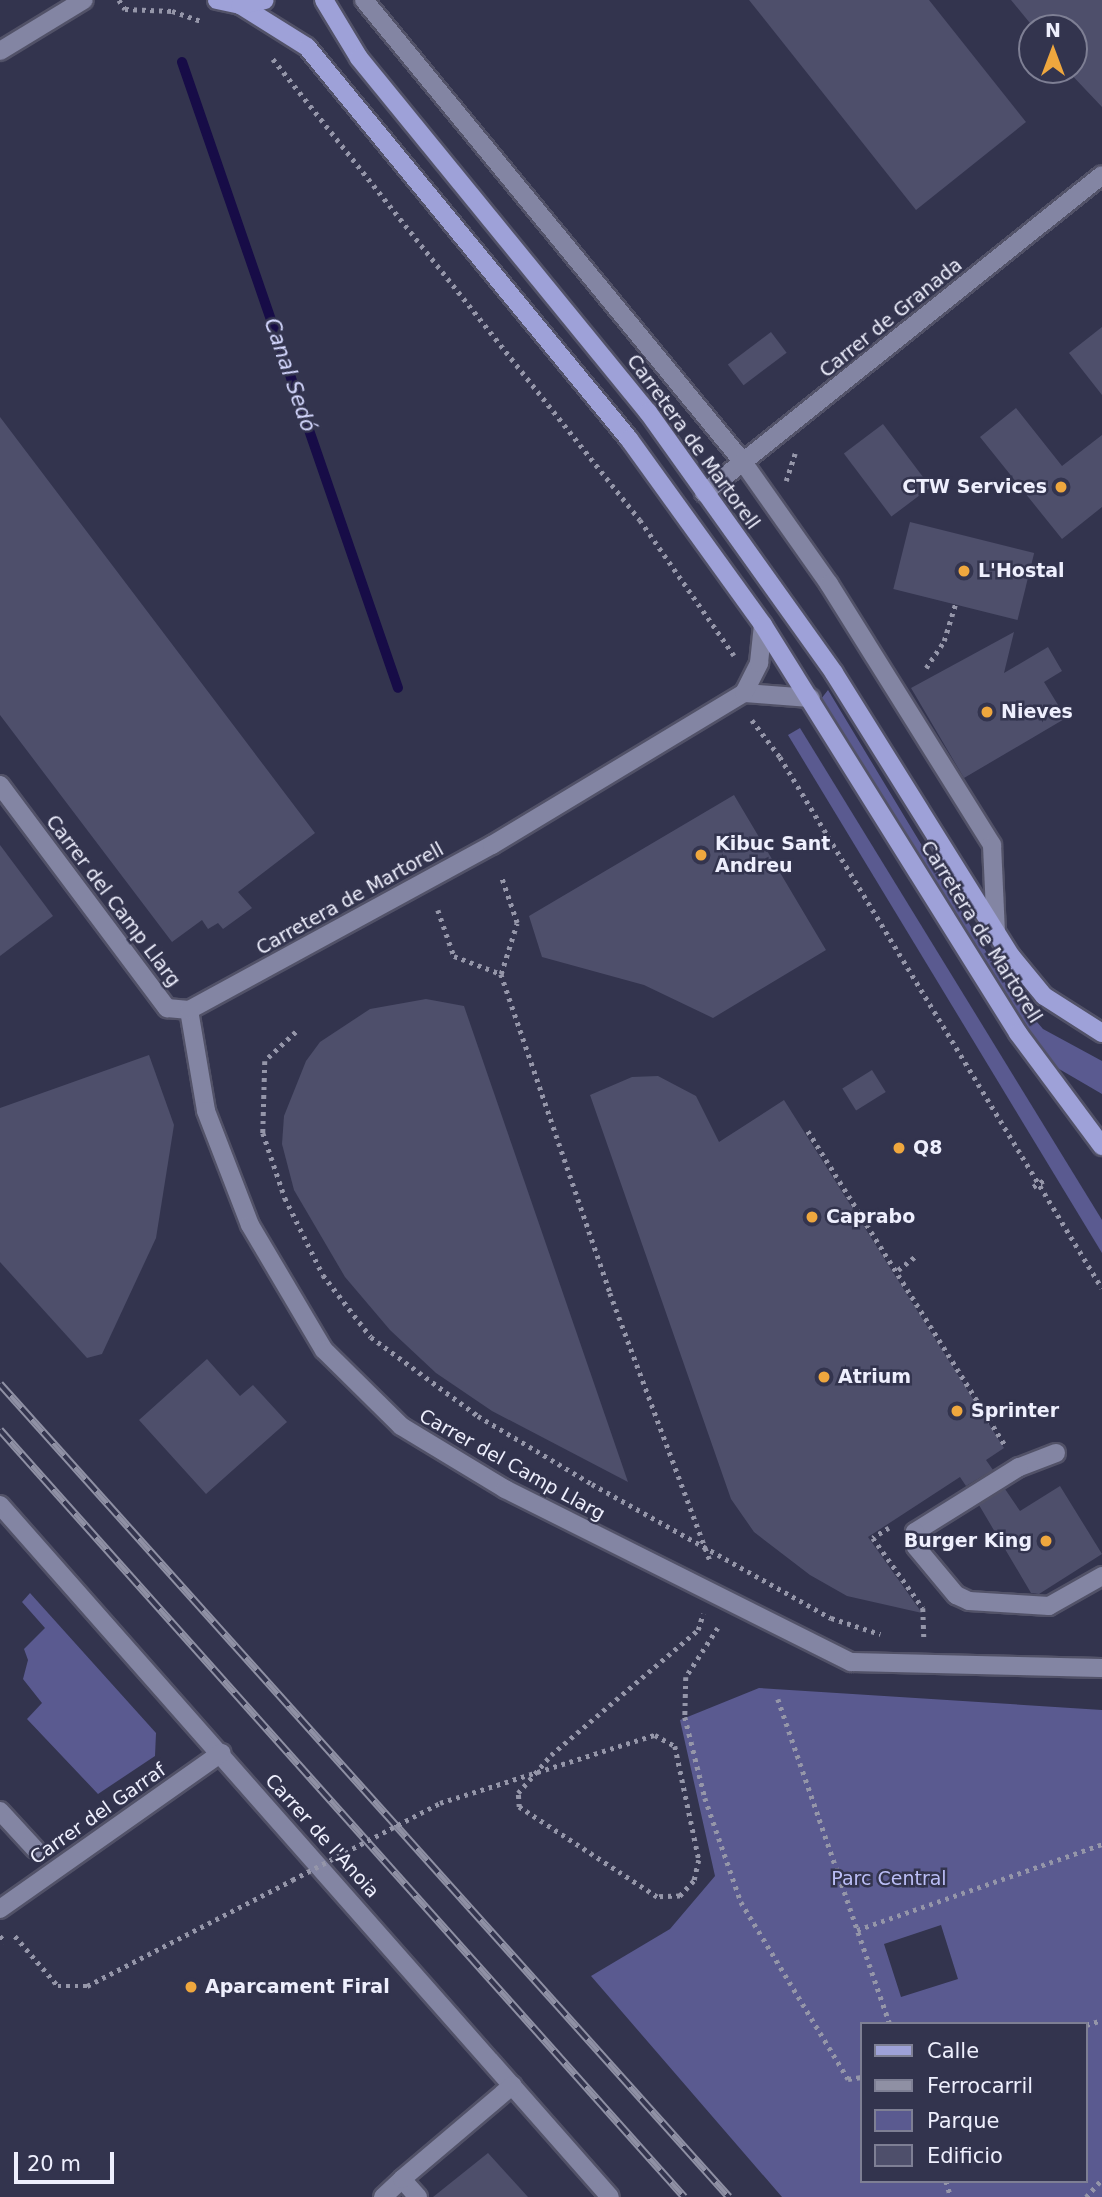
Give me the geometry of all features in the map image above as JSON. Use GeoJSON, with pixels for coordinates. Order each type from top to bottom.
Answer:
{"type":"FeatureCollection","features":[{"type":"Feature","properties":{"kind":"main road","name":"Carretera de Martorell"},"geometry":{"type":"LineString","coordinates":[[217,0],[240,5],[307,47],[351,95],[629,439],[763,625],[1018,1033],[1102,1146]]}},
{"type":"Feature","properties":{"kind":"main road","name":"Carretera de Martorell"},"geometry":{"type":"LineString","coordinates":[[240,5],[265,0]]}},
{"type":"Feature","properties":{"kind":"main road","name":"Carretera de Martorell"},"geometry":{"type":"LineString","coordinates":[[324,0],[359,58],[600,351],[704,493],[834,673],[996,932],[1044,996],[1102,1033]]}},
{"type":"Feature","properties":{"kind":"street"},"geometry":{"type":"LineString","coordinates":[[0,51],[84,0]]}},
{"type":"Feature","properties":{"kind":"street","name":"Carretera de Martorell"},"geometry":{"type":"LineString","coordinates":[[364,0],[743,462],[773,503],[992,845],[996,932]]}},
{"type":"Feature","properties":{"kind":"street","name":"Carrer de Granada"},"geometry":{"type":"LineString","coordinates":[[704,493],[1102,174]]}},
{"type":"Feature","properties":{"kind":"street"},"geometry":{"type":"LineString","coordinates":[[763,625],[759,663],[744,692],[811,698]]}},
{"type":"Feature","properties":{"kind":"street","name":"Carretera de Martorell"},"geometry":{"type":"LineString","coordinates":[[190,1010],[492,845],[744,692]]}},
{"type":"Feature","properties":{"kind":"street","name":"Carrer del Camp Llarg"},"geometry":{"type":"LineString","coordinates":[[0,785],[167,1009],[190,1010],[206,1111],[250,1225],[324,1350],[401,1426],[505,1489],[709,1595],[851,1661],[1102,1668]]}},
{"type":"Feature","properties":{"kind":"street"},"geometry":{"type":"LineString","coordinates":[[1056,1454],[1019,1467],[915,1532],[916,1548],[956,1595],[969,1601],[1049,1606],[1102,1576]]}},
{"type":"Feature","properties":{"kind":"street","name":"Carrer de l'Anoia"},"geometry":{"type":"LineString","coordinates":[[0,1505],[610,2197]]}},
{"type":"Feature","properties":{"kind":"street","name":"Carrer del Garraf"},"geometry":{"type":"LineString","coordinates":[[0,1909],[221,1753]]}},
{"type":"Feature","properties":{"kind":"street"},"geometry":{"type":"LineString","coordinates":[[0,1811],[35,1849]]}},
{"type":"Feature","properties":{"kind":"street"},"geometry":{"type":"LineString","coordinates":[[383,2197],[513,2085]]}},
{"type":"Feature","properties":{"kind":"street"},"geometry":{"type":"LineString","coordinates":[[402,2179],[418,2197]]}},
{"type":"Feature","properties":{"kind":"path"},"geometry":{"type":"LineString","coordinates":[[119,0],[125,9],[172,11],[211,25]]}},
{"type":"Feature","properties":{"kind":"path"},"geometry":{"type":"LineString","coordinates":[[268,55],[288,71],[640,520],[728,642],[756,728],[780,757],[1102,1288]]}},
{"type":"Feature","properties":{"kind":"path"},"geometry":{"type":"LineString","coordinates":[[773,503],[787,480],[797,445]]}},
{"type":"Feature","properties":{"kind":"path"},"geometry":{"type":"LineString","coordinates":[[926,668],[944,641],[955,604]]}},
{"type":"Feature","properties":{"kind":"path"},"geometry":{"type":"LineString","coordinates":[[501,876],[517,923],[501,974],[712,1567]]}},
{"type":"Feature","properties":{"kind":"path"},"geometry":{"type":"LineString","coordinates":[[439,910],[454,956],[501,974]]}},
{"type":"Feature","properties":{"kind":"path"},"geometry":{"type":"LineString","coordinates":[[296,1032],[265,1061],[263,1133],[285,1198],[323,1275],[371,1337],[478,1416],[703,1547],[831,1618],[891,1635]]}},
{"type":"Feature","properties":{"kind":"path"},"geometry":{"type":"LineString","coordinates":[[808,1131],[1010,1454]]}},
{"type":"Feature","properties":{"kind":"path"},"geometry":{"type":"LineString","coordinates":[[1033,1187],[1046,1179]]}},
{"type":"Feature","properties":{"kind":"path"},"geometry":{"type":"LineString","coordinates":[[898,1270],[916,1256]]}},
{"type":"Feature","properties":{"kind":"path"},"geometry":{"type":"LineString","coordinates":[[1001,1435],[1007,1431]]}},
{"type":"Feature","properties":{"kind":"path"},"geometry":{"type":"LineString","coordinates":[[896,1524],[873,1538],[923,1608],[926,1636],[918,1638]]}},
{"type":"Feature","properties":{"kind":"path"},"geometry":{"type":"LineString","coordinates":[[15,1936],[58,1986],[87,1986],[440,1803],[655,1735],[674,1746],[699,1860],[694,1881],[680,1896],[657,1897],[519,1807],[518,1793],[551,1755],[698,1630],[709,1595]]}},
{"type":"Feature","properties":{"kind":"path"},"geometry":{"type":"LineString","coordinates":[[718,1628],[686,1677],[685,1717],[705,1798],[741,1902],[848,2079],[860,2077]]}},
{"type":"Feature","properties":{"kind":"path"},"geometry":{"type":"LineString","coordinates":[[778,1699],[889,2022]]}},
{"type":"Feature","properties":{"kind":"path"},"geometry":{"type":"LineString","coordinates":[[857,1930],[1102,1844]]}},
{"type":"Feature","properties":{"kind":"path"},"geometry":{"type":"LineString","coordinates":[[0,1936],[5,1942]]}},
{"type":"Feature","properties":{"kind":"path"},"geometry":{"type":"LineString","coordinates":[[1086,2197],[1102,2179]]}},
{"type":"Feature","properties":{"kind":"green space"},"geometry":{"type":"Polygon","coordinates":[[[828,690],[1008,988],[1043,1029],[1102,1061],[1102,1094],[1054,1066],[1032,1044],[821,699],[828,690]]]}},
{"type":"Feature","properties":{"kind":"green space"},"geometry":{"type":"Polygon","coordinates":[[[800,728],[1102,1220],[1102,1253],[788,735],[800,728]]]}},
{"type":"Feature","properties":{"kind":"green space"},"geometry":{"type":"Polygon","coordinates":[[[30,1593],[156,1733],[155,1756],[98,1794],[27,1719],[42,1703],[23,1679],[28,1660],[24,1649],[45,1628],[22,1602],[30,1593]]]}},
{"type":"Feature","properties":{"kind":"green space","name":"Parc Central"},"geometry":{"type":"Polygon","coordinates":[[[759,1688],[1102,1710],[1102,2197],[782,2197],[591,1976],[670,1929],[715,1876],[680,1720],[759,1688]],[[941,1925],[884,1944],[901,1997],[958,1979],[941,1925]]]}},
{"type":"Feature","properties":{"kind":"building"},"geometry":{"type":"Polygon","coordinates":[[[749,0],[929,0],[1026,122],[916,210],[749,0]]]}},
{"type":"Feature","properties":{"kind":"building"},"geometry":{"type":"Polygon","coordinates":[[[1011,0],[1102,0],[1102,107],[1080,84],[1088,84],[1088,14],[1022,14],[1011,0]]]}},
{"type":"Feature","properties":{"kind":"building"},"geometry":{"type":"Polygon","coordinates":[[[1102,327],[1102,395],[1069,353],[1102,327]]]}},
{"type":"Feature","properties":{"kind":"building"},"geometry":{"type":"Polygon","coordinates":[[[771,332],[787,353],[744,385],[728,364],[771,332]]]}},
{"type":"Feature","properties":{"kind":"building","name":"CTW Services"},"geometry":{"type":"Polygon","coordinates":[[[1016,408],[1062,466],[1102,435],[1102,507],[1062,539],[980,437],[1016,408]]]}},
{"type":"Feature","properties":{"kind":"building"},"geometry":{"type":"Polygon","coordinates":[[[0,417],[315,833],[238,892],[252,908],[223,929],[218,923],[208,929],[202,920],[172,942],[0,715],[0,417]]]}},
{"type":"Feature","properties":{"kind":"building"},"geometry":{"type":"Polygon","coordinates":[[[883,424],[931,487],[891,517],[844,453],[883,424]]]}},
{"type":"Feature","properties":{"kind":"building","name":"L'Hostal"},"geometry":{"type":"Polygon","coordinates":[[[910,522],[1034,553],[1018,620],[893,589],[910,522]]]}},
{"type":"Feature","properties":{"kind":"building","name":"Nieves"},"geometry":{"type":"Polygon","coordinates":[[[1014,632],[1004,673],[1048,647],[1062,671],[1044,682],[1066,718],[964,778],[911,688],[1014,632]]]}},
{"type":"Feature","properties":{"kind":"building","name":"Kibuc Sant Andreu"},"geometry":{"type":"Polygon","coordinates":[[[734,795],[826,950],[713,1018],[644,985],[542,957],[529,916],[734,795]]]}},
{"type":"Feature","properties":{"kind":"building"},"geometry":{"type":"Polygon","coordinates":[[[0,845],[53,916],[0,956],[0,845]]]}},
{"type":"Feature","properties":{"kind":"building"},"geometry":{"type":"Polygon","coordinates":[[[426,999],[464,1006],[628,1482],[492,1411],[436,1373],[390,1330],[345,1277],[294,1190],[282,1144],[284,1116],[306,1061],[320,1042],[370,1009],[426,999]]]}},
{"type":"Feature","properties":{"kind":"building"},"geometry":{"type":"Polygon","coordinates":[[[149,1055],[174,1125],[156,1238],[102,1354],[87,1358],[0,1262],[0,1108],[149,1055]]]}},
{"type":"Feature","properties":{"kind":"building"},"geometry":{"type":"Polygon","coordinates":[[[872,1070],[886,1092],[856,1111],[842,1089],[872,1070]]]}},
{"type":"Feature","properties":{"kind":"building","name":"Atrium"},"geometry":{"type":"Polygon","coordinates":[[[658,1076],[696,1096],[719,1142],[784,1100],[1004,1448],[986,1460],[993,1470],[966,1486],[960,1477],[868,1537],[922,1613],[847,1596],[810,1575],[754,1532],[731,1499],[590,1095],[632,1077],[658,1076]]]}},
{"type":"Feature","properties":{"kind":"building"},"geometry":{"type":"Polygon","coordinates":[[[207,1359],[240,1396],[253,1385],[287,1422],[206,1494],[139,1420],[207,1359]]]}},
{"type":"Feature","properties":{"kind":"building","name":"Burger King"},"geometry":{"type":"Polygon","coordinates":[[[1060,1486],[1102,1554],[1039,1594],[1031,1593],[979,1505],[1005,1489],[1020,1511],[1060,1486]]]}},
{"type":"Feature","properties":{"kind":"building"},"geometry":{"type":"Polygon","coordinates":[[[488,2153],[528,2197],[433,2197],[488,2153]]]}},
{"type":"Feature","properties":{"kind":"waterway","name":"Canal Sedó"},"geometry":{"type":"LineString","coordinates":[[182,62],[398,688]]}},
{"type":"Feature","properties":{"kind":"railway"},"geometry":{"type":"LineString","coordinates":[[0,1384],[729,2197]]}},
{"type":"Feature","properties":{"kind":"railway"},"geometry":{"type":"LineString","coordinates":[[0,1430],[684,2197]]}},
{"type":"Feature","properties":{"kind":"place","name":"CTW Services"},"geometry":{"type":"Point","coordinates":[1061,487]}},
{"type":"Feature","properties":{"kind":"place","name":"L'Hostal"},"geometry":{"type":"Point","coordinates":[964,571]}},
{"type":"Feature","properties":{"kind":"place","name":"Nieves"},"geometry":{"type":"Point","coordinates":[987,712]}},
{"type":"Feature","properties":{"kind":"place","name":"Kibuc Sant Andreu"},"geometry":{"type":"Point","coordinates":[701,855]}},
{"type":"Feature","properties":{"kind":"place","name":"Q8"},"geometry":{"type":"Point","coordinates":[899,1148]}},
{"type":"Feature","properties":{"kind":"place","name":"Caprabo"},"geometry":{"type":"Point","coordinates":[812,1217]}},
{"type":"Feature","properties":{"kind":"place","name":"Atrium"},"geometry":{"type":"Point","coordinates":[824,1377]}},
{"type":"Feature","properties":{"kind":"place","name":"Sprinter"},"geometry":{"type":"Point","coordinates":[957,1411]}},
{"type":"Feature","properties":{"kind":"place","name":"Burger King"},"geometry":{"type":"Point","coordinates":[1046,1541]}},
{"type":"Feature","properties":{"kind":"place","name":"Aparcament Firal"},"geometry":{"type":"Point","coordinates":[191,1987]}}]}
